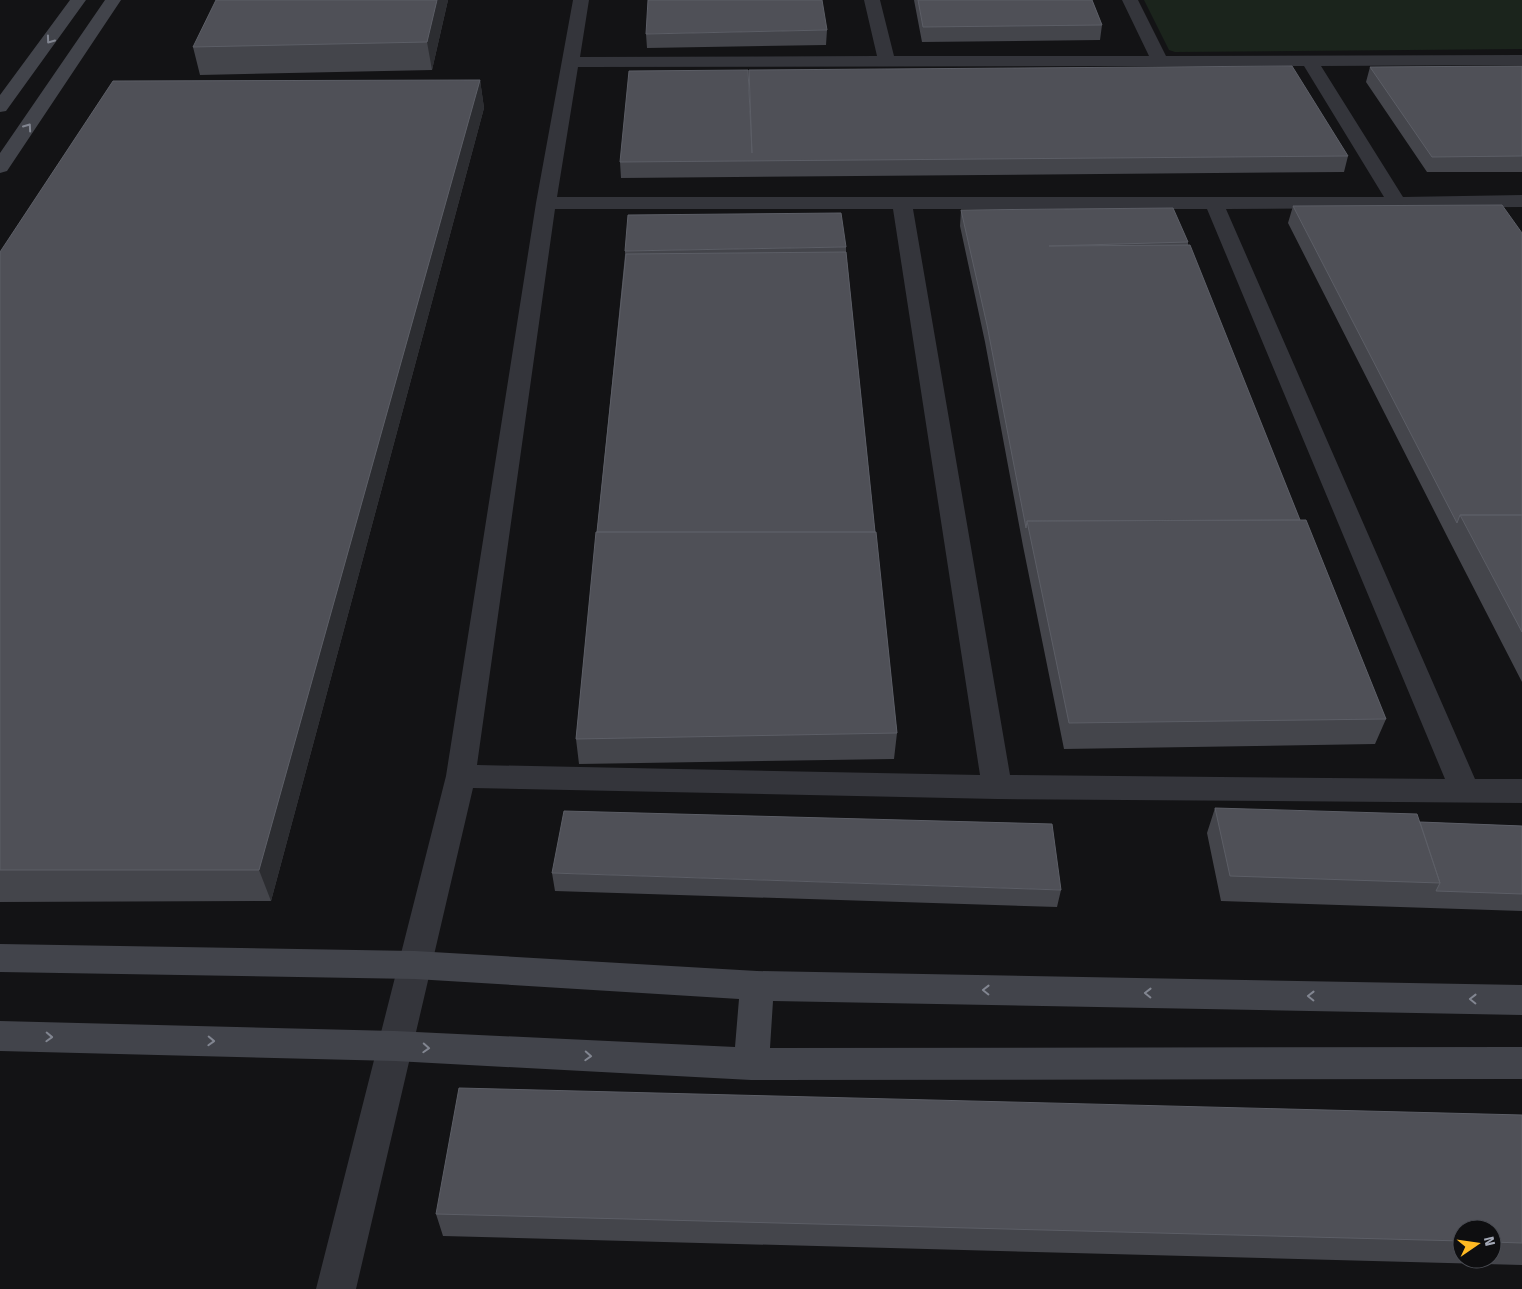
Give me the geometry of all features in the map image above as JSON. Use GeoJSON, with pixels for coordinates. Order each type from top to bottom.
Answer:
{"type":"FeatureCollection","features":[{"type":"Feature","properties":{"kind":"street"},"geometry":{"type":"LineString","coordinates":[[0,107],[78,0]]}},
{"type":"Feature","properties":{"kind":"street"},"geometry":{"type":"LineString","coordinates":[[0,167],[113,0]]}},
{"type":"Feature","properties":{"kind":"street"},"geometry":{"type":"LineString","coordinates":[[336,1289],[461,776],[546,203],[581,0]]}},
{"type":"Feature","properties":{"kind":"street"},"geometry":{"type":"LineString","coordinates":[[872,0],[887,61]]}},
{"type":"Feature","properties":{"kind":"street"},"geometry":{"type":"LineString","coordinates":[[1130,0],[1160,61]]}},
{"type":"Feature","properties":{"kind":"street"},"geometry":{"type":"LineString","coordinates":[[569,62],[1522,60]]}},
{"type":"Feature","properties":{"kind":"street"},"geometry":{"type":"LineString","coordinates":[[1310,61],[1397,203]]}},
{"type":"Feature","properties":{"kind":"street"},"geometry":{"type":"LineString","coordinates":[[546,203],[1214,204],[1522,201]]}},
{"type":"Feature","properties":{"kind":"street"},"geometry":{"type":"LineString","coordinates":[[902,203],[997,787]]}},
{"type":"Feature","properties":{"kind":"street"},"geometry":{"type":"LineString","coordinates":[[1214,204],[1465,790]]}},
{"type":"Feature","properties":{"kind":"street"},"geometry":{"type":"LineString","coordinates":[[461,776],[997,787],[1522,791]]}},
{"type":"Feature","properties":{"kind":"street"},"geometry":{"type":"LineString","coordinates":[[0,958],[415,965],[757,986],[1522,1000]]}},
{"type":"Feature","properties":{"kind":"street"},"geometry":{"type":"LineString","coordinates":[[751,1064],[757,986]]}},
{"type":"Feature","properties":{"kind":"street"},"geometry":{"type":"LineString","coordinates":[[0,1036],[395,1046],[751,1064],[1522,1063]]}},
{"type":"Feature","properties":{"kind":"shaded area"},"geometry":{"type":"Polygon","coordinates":[[[1144,0],[1522,0],[1522,49],[1175,52],[1169,50],[1144,0]]]}},
{"type":"Feature","properties":{"kind":"building"},"geometry":{"type":"Polygon","coordinates":[[[216,0],[437,0],[427,42],[193,47],[216,0]]]}},
{"type":"Feature","properties":{"kind":"building"},"geometry":{"type":"Polygon","coordinates":[[[648,0],[822,0],[827,30],[646,34],[648,0]]]}},
{"type":"Feature","properties":{"kind":"building"},"geometry":{"type":"Polygon","coordinates":[[[918,0],[1092,0],[1102,25],[923,27],[918,0]]]}},
{"type":"Feature","properties":{"kind":"building"},"geometry":{"type":"Polygon","coordinates":[[[1292,66],[1348,156],[620,162],[629,71],[748,70],[752,153],[749,70],[1292,66]]]}},
{"type":"Feature","properties":{"kind":"building"},"geometry":{"type":"Polygon","coordinates":[[[1522,66],[1522,156],[1432,157],[1370,67],[1522,66]]]}},
{"type":"Feature","properties":{"kind":"building"},"geometry":{"type":"Polygon","coordinates":[[[480,80],[259,870],[0,870],[0,252],[113,81],[480,80]]]}},
{"type":"Feature","properties":{"kind":"building"},"geometry":{"type":"Polygon","coordinates":[[[1502,205],[1522,233],[1522,515],[1460,515],[1457,523],[1293,206],[1502,205]]]}},
{"type":"Feature","properties":{"kind":"building"},"geometry":{"type":"Polygon","coordinates":[[[1173,208],[1188,242],[1049,246],[1190,245],[1300,520],[1027,521],[1026,528],[987,325],[961,210],[1173,208]]]}},
{"type":"Feature","properties":{"kind":"building"},"geometry":{"type":"Polygon","coordinates":[[[841,213],[846,247],[625,251],[628,215],[841,213]]]}},
{"type":"Feature","properties":{"kind":"building"},"geometry":{"type":"Polygon","coordinates":[[[846,252],[875,532],[597,532],[626,254],[846,252]]]}},
{"type":"Feature","properties":{"kind":"building"},"geometry":{"type":"Polygon","coordinates":[[[1460,515],[1522,515],[1522,632],[1460,515]]]}},
{"type":"Feature","properties":{"kind":"building"},"geometry":{"type":"Polygon","coordinates":[[[1306,520],[1386,719],[1069,723],[1027,521],[1306,520]]]}},
{"type":"Feature","properties":{"kind":"building"},"geometry":{"type":"Polygon","coordinates":[[[596,532],[876,532],[897,733],[576,739],[596,532]]]}},
{"type":"Feature","properties":{"kind":"building"},"geometry":{"type":"Polygon","coordinates":[[[1215,808],[1417,814],[1440,883],[1230,876],[1215,808]]]}},
{"type":"Feature","properties":{"kind":"building"},"geometry":{"type":"Polygon","coordinates":[[[564,811],[1052,824],[1061,890],[552,873],[564,811]]]}},
{"type":"Feature","properties":{"kind":"building"},"geometry":{"type":"Polygon","coordinates":[[[1420,822],[1522,826],[1522,894],[1436,891],[1440,883],[1420,822]]]}},
{"type":"Feature","properties":{"kind":"building"},"geometry":{"type":"Polygon","coordinates":[[[459,1088],[1522,1115],[1522,1243],[1502,1242],[1502,1219],[1452,1219],[1452,1241],[436,1214],[459,1088]]]}}]}
